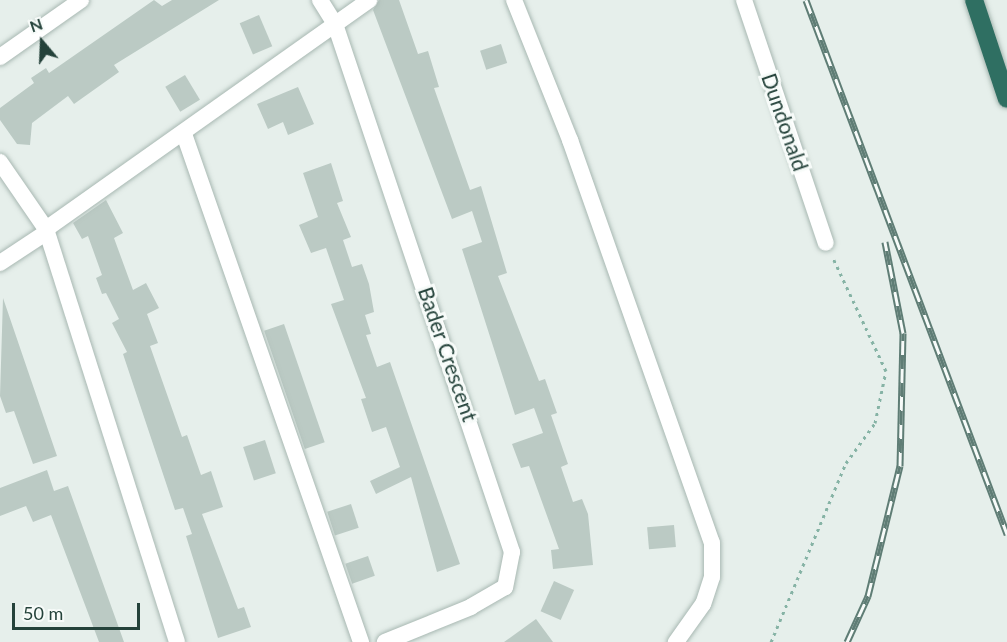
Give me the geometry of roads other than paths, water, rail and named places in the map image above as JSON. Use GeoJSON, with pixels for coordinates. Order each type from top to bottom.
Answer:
{"type":"FeatureCollection","features":[{"type":"Feature","properties":{"kind":"highway"},"geometry":{"type":"LineString","coordinates":[[974,0],[1007,99]]}},
{"type":"Feature","properties":{"kind":"street"},"geometry":{"type":"LineString","coordinates":[[0,57],[81,0]]}},
{"type":"Feature","properties":{"kind":"street","name":"Bader Crescent"},"geometry":{"type":"LineString","coordinates":[[320,0],[335,24],[512,552],[505,587],[471,608],[385,642]]}},
{"type":"Feature","properties":{"kind":"street"},"geometry":{"type":"LineString","coordinates":[[0,263],[369,0]]}},
{"type":"Feature","properties":{"kind":"street"},"geometry":{"type":"LineString","coordinates":[[514,0],[570,140],[712,543],[712,577],[703,604],[676,642]]}},
{"type":"Feature","properties":{"kind":"street","name":"Dundonald"},"geometry":{"type":"LineString","coordinates":[[744,0],[826,243]]}},
{"type":"Feature","properties":{"kind":"street"},"geometry":{"type":"LineString","coordinates":[[184,134],[361,642]]}},
{"type":"Feature","properties":{"kind":"street"},"geometry":{"type":"LineString","coordinates":[[0,162],[47,231],[177,642]]}},
{"type":"Feature","properties":{"kind":"railway"},"geometry":{"type":"LineString","coordinates":[[806,0],[1007,534]]}},
{"type":"Feature","properties":{"kind":"railway"},"geometry":{"type":"LineString","coordinates":[[847,642],[868,596],[900,466],[903,333],[885,242]]}}]}
